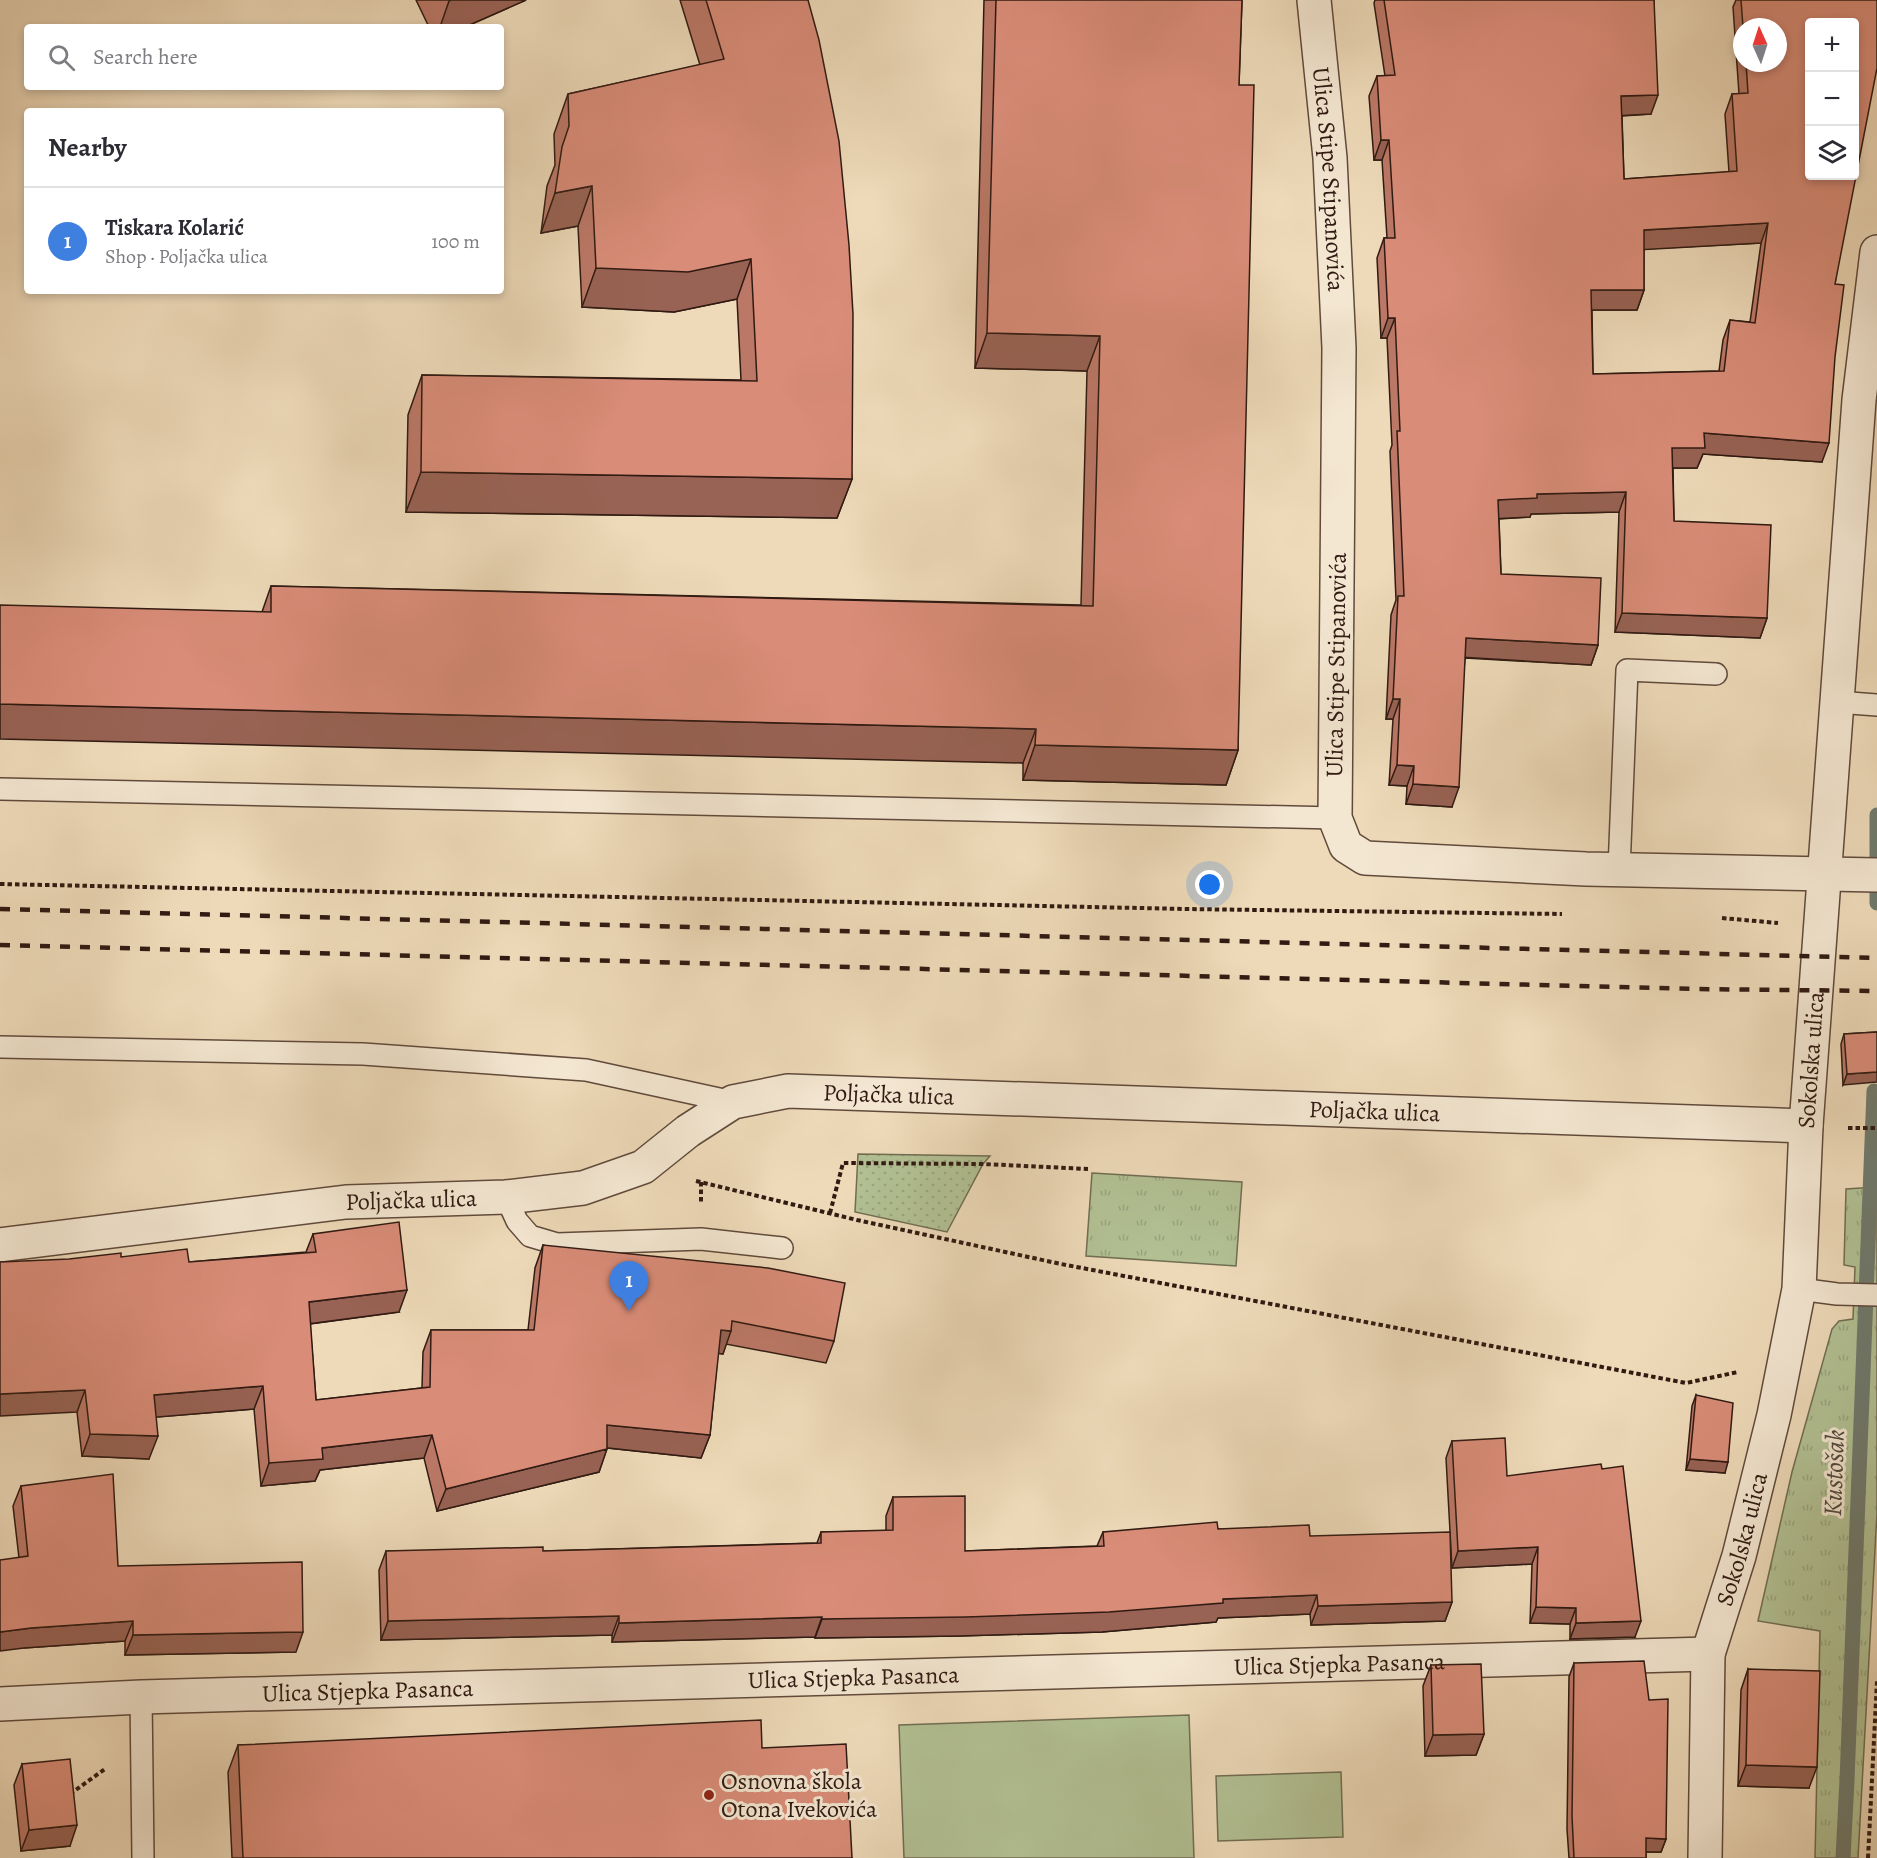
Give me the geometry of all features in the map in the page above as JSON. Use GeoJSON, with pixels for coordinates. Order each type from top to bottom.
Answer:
{"type":"FeatureCollection","features":[{"type":"Feature","properties":{"kind":"street","name":"Ulica Stipe Stipanovića"},"geometry":{"type":"LineString","coordinates":[[1314,0],[1330,158],[1339,348],[1335,818],[1346,846],[1365,858],[1619,870],[1852,874]]}},
{"type":"Feature","properties":{"kind":"street","name":"Sokolska ulica"},"geometry":{"type":"LineString","coordinates":[[1705,1858],[1708,1654],[1739,1556],[1774,1415],[1799,1289],[1806,1126],[1852,874],[1858,704],[1859,400],[1877,252]]}},
{"type":"Feature","properties":{"kind":"street","name":"Poljačka ulica"},"geometry":{"type":"LineString","coordinates":[[0,1245],[346,1202],[506,1197],[583,1188],[643,1167],[688,1131],[733,1102],[788,1090],[1806,1126]]}},
{"type":"Feature","properties":{"kind":"street","name":"Ulica Stjepka Pasanca"},"geometry":{"type":"LineString","coordinates":[[0,1704],[141,1698],[1708,1654]]}},
{"type":"Feature","properties":{"kind":"lane"},"geometry":{"type":"LineString","coordinates":[[1619,870],[1627,670],[1716,674]]}},
{"type":"Feature","properties":{"kind":"lane"},"geometry":{"type":"LineString","coordinates":[[0,789],[1335,818]]}},
{"type":"Feature","properties":{"kind":"lane"},"geometry":{"type":"LineString","coordinates":[[0,1047],[363,1054],[586,1070],[733,1102]]}},
{"type":"Feature","properties":{"kind":"lane"},"geometry":{"type":"LineString","coordinates":[[506,1197],[517,1221],[530,1236],[557,1244],[701,1239],[782,1248]]}},
{"type":"Feature","properties":{"kind":"lane"},"geometry":{"type":"LineString","coordinates":[[1799,1289],[1838,1294],[1877,1295]]}},
{"type":"Feature","properties":{"kind":"lane"},"geometry":{"type":"LineString","coordinates":[[141,1698],[143,1858]]}},
{"type":"Feature","properties":{"kind":"path"},"geometry":{"type":"LineString","coordinates":[[0,885],[377,894],[1569,914]]}},
{"type":"Feature","properties":{"kind":"path"},"geometry":{"type":"LineString","coordinates":[[1843,1128],[1877,1128]]}},
{"type":"Feature","properties":{"kind":"path"},"geometry":{"type":"LineString","coordinates":[[831,1213],[843,1164],[983,1164],[1088,1169]]}},
{"type":"Feature","properties":{"kind":"path"},"geometry":{"type":"LineString","coordinates":[[643,1167],[831,1213],[1072,1266],[1686,1383]]}},
{"type":"Feature","properties":{"kind":"path"},"geometry":{"type":"LineString","coordinates":[[1868,1858],[1877,1681]]}},
{"type":"Feature","properties":{"kind":"green space"},"geometry":{"type":"Polygon","coordinates":[[[858,1154],[990,1156],[983,1164],[947,1232],[855,1212],[858,1154]]]}},
{"type":"Feature","properties":{"kind":"green space"},"geometry":{"type":"Polygon","coordinates":[[[1092,1173],[1242,1182],[1236,1266],[1086,1256],[1092,1173]]]}},
{"type":"Feature","properties":{"kind":"green space"},"geometry":{"type":"Polygon","coordinates":[[[1877,1188],[1877,1513],[1858,1858],[1815,1858],[1820,1631],[1758,1621],[1792,1472],[1832,1329],[1839,1321],[1853,1319],[1855,1267],[1844,1265],[1846,1189],[1877,1188]]]}},
{"type":"Feature","properties":{"kind":"green space"},"geometry":{"type":"Polygon","coordinates":[[[1189,1715],[1194,1858],[904,1858],[899,1725],[1189,1715]]]}},
{"type":"Feature","properties":{"kind":"green space"},"geometry":{"type":"Polygon","coordinates":[[[1341,1772],[1343,1837],[1218,1841],[1216,1776],[1341,1772]]]}},
{"type":"Feature","properties":{"kind":"building"},"geometry":{"type":"Polygon","coordinates":[[[706,0],[808,0],[819,40],[839,141],[849,245],[853,314],[852,479],[421,472],[422,375],[757,381],[751,259],[688,272],[596,268],[592,186],[555,193],[562,147],[569,126],[568,94],[724,59],[706,0]]]}},
{"type":"Feature","properties":{"kind":"building"},"geometry":{"type":"Polygon","coordinates":[[[996,0],[1242,0],[1239,85],[1254,85],[1238,750],[1035,745],[1036,729],[0,704],[0,605],[271,612],[271,586],[1093,606],[1100,336],[987,333],[996,0]]]}},
{"type":"Feature","properties":{"kind":"building"},"geometry":{"type":"Polygon","coordinates":[[[1384,0],[1654,0],[1658,95],[1621,96],[1624,179],[1737,171],[1732,94],[1748,93],[1747,72],[1787,72],[1787,18],[1742,18],[1741,0],[1877,0],[1877,68],[1859,161],[1859,18],[1805,18],[1805,180],[1855,180],[1835,284],[1844,285],[1835,357],[1829,443],[1704,433],[1705,448],[1672,448],[1674,521],[1771,525],[1767,618],[1622,613],[1626,492],[1537,494],[1537,498],[1498,500],[1501,574],[1601,578],[1598,645],[1466,638],[1459,787],[1413,784],[1414,766],[1397,765],[1400,699],[1393,699],[1398,596],[1404,596],[1397,431],[1400,431],[1395,318],[1388,318],[1384,238],[1395,238],[1389,140],[1381,140],[1377,76],[1395,75],[1384,0]],[[1768,223],[1644,230],[1644,290],[1591,290],[1593,374],[1724,371],[1730,320],[1755,323],[1768,223]]]}},
{"type":"Feature","properties":{"kind":"building"},"geometry":{"type":"Polygon","coordinates":[[[1877,1032],[1877,1072],[1847,1074],[1844,1034],[1877,1032]]]}},
{"type":"Feature","properties":{"kind":"building"},"geometry":{"type":"Polygon","coordinates":[[[399,1222],[407,1290],[309,1302],[316,1400],[430,1387],[431,1330],[534,1330],[543,1245],[768,1268],[845,1283],[834,1341],[732,1321],[731,1331],[721,1330],[710,1435],[607,1425],[607,1449],[446,1489],[432,1435],[322,1448],[323,1459],[269,1463],[263,1386],[154,1395],[158,1436],[90,1434],[85,1390],[0,1394],[0,1262],[69,1259],[121,1253],[121,1257],[187,1249],[189,1262],[316,1252],[313,1234],[399,1222]]]}},
{"type":"Feature","properties":{"kind":"building"},"geometry":{"type":"Polygon","coordinates":[[[1696,1395],[1733,1403],[1728,1462],[1690,1459],[1696,1395]]]}},
{"type":"Feature","properties":{"kind":"building"},"geometry":{"type":"Polygon","coordinates":[[[1505,1438],[1507,1476],[1601,1464],[1602,1469],[1623,1466],[1641,1621],[1576,1623],[1576,1608],[1536,1607],[1538,1547],[1458,1551],[1452,1441],[1505,1438]]]}},
{"type":"Feature","properties":{"kind":"building"},"geometry":{"type":"Polygon","coordinates":[[[113,1474],[118,1566],[302,1562],[303,1632],[133,1635],[133,1621],[0,1632],[0,1560],[28,1556],[21,1486],[113,1474]]]}},
{"type":"Feature","properties":{"kind":"building"},"geometry":{"type":"Polygon","coordinates":[[[965,1496],[965,1551],[1104,1546],[1103,1532],[1217,1522],[1218,1529],[1309,1525],[1310,1536],[1450,1532],[1452,1602],[1318,1606],[1317,1595],[1223,1599],[1223,1603],[1109,1612],[966,1617],[822,1619],[822,1617],[619,1623],[619,1616],[388,1621],[386,1551],[543,1547],[543,1551],[821,1543],[821,1532],[893,1530],[893,1497],[965,1496]]]}},
{"type":"Feature","properties":{"kind":"building"},"geometry":{"type":"Polygon","coordinates":[[[1644,1661],[1649,1700],[1668,1699],[1666,1839],[1646,1838],[1646,1858],[1574,1858],[1572,1816],[1574,1663],[1644,1661]]]}},
{"type":"Feature","properties":{"kind":"building"},"geometry":{"type":"Polygon","coordinates":[[[1481,1664],[1484,1734],[1433,1735],[1431,1665],[1481,1664]]]}},
{"type":"Feature","properties":{"kind":"building"},"geometry":{"type":"Polygon","coordinates":[[[1748,1669],[1820,1671],[1817,1767],[1746,1765],[1748,1669]]]}},
{"type":"Feature","properties":{"kind":"building"},"geometry":{"type":"Polygon","coordinates":[[[761,1720],[762,1748],[846,1744],[852,1858],[243,1858],[238,1745],[761,1720]]]}},
{"type":"Feature","properties":{"kind":"building"},"geometry":{"type":"Polygon","coordinates":[[[70,1759],[77,1825],[29,1830],[22,1764],[70,1759]]]}},
{"type":"Feature","properties":{"kind":"waterway","name":"Kustošak"},"geometry":{"type":"LineString","coordinates":[[1877,815],[1877,903]]}},
{"type":"Feature","properties":{"kind":"waterway","name":"Kustošak"},"geometry":{"type":"LineString","coordinates":[[1843,1858],[1874,1091]]}},
{"type":"Feature","properties":{"kind":"railway"},"geometry":{"type":"LineString","coordinates":[[0,909],[1877,958]]}},
{"type":"Feature","properties":{"kind":"railway"},"geometry":{"type":"LineString","coordinates":[[0,945],[1695,989],[1877,991]]}},
{"type":"Feature","properties":{"kind":"place","name":"Tiskara Kolarić"},"geometry":{"type":"Point","coordinates":[629,1311]}},
{"type":"Feature","properties":{"kind":"place","name":"Osnovna škola Otona Ivekovića"},"geometry":{"type":"Point","coordinates":[709,1795]}}]}
